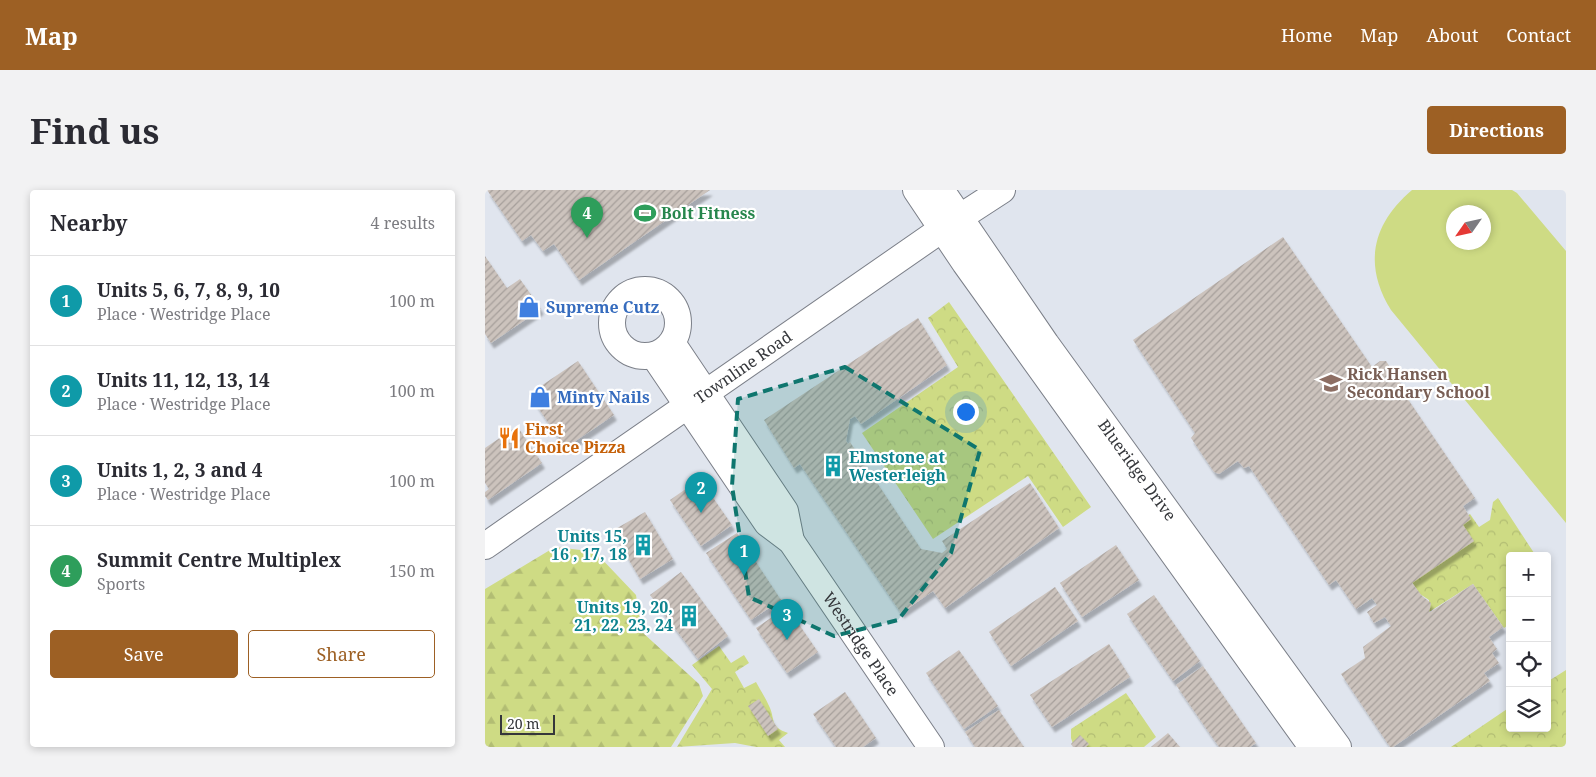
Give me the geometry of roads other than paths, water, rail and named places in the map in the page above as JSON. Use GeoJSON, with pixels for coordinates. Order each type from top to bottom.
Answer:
{"type":"FeatureCollection","features":[{"type":"Feature","properties":{"kind":"street","name":"Blueridge Drive"},"geometry":{"type":"LineString","coordinates":[[917,190],[951,224],[1047,344],[1338,747]]}},
{"type":"Feature","properties":{"kind":"street","name":"Blueridge Drive"},"geometry":{"type":"LineString","coordinates":[[941,190],[951,224],[1312,747]]}},
{"type":"Feature","properties":{"kind":"street","name":"Townline Road"},"geometry":{"type":"LineString","coordinates":[[485,546],[1002,190]]}},
{"type":"Feature","properties":{"kind":"street","name":"Westridge Place"},"geometry":{"type":"LineString","coordinates":[[663,349],[697,399],[785,511],[791,541],[931,747]]}},
{"type":"Feature","properties":{"kind":"place","name":"Bolt Fitness"},"geometry":{"type":"Point","coordinates":[645,213]}},
{"type":"Feature","properties":{"kind":"place","name":"Summit Centre Multiplex"},"geometry":{"type":"Point","coordinates":[587,238]}},
{"type":"Feature","properties":{"kind":"place","name":"Supreme Cutz"},"geometry":{"type":"Point","coordinates":[529,307]}},
{"type":"Feature","properties":{"kind":"place","name":"Rick Hansen Secondary School"},"geometry":{"type":"Point","coordinates":[1331,383]}},
{"type":"Feature","properties":{"kind":"place","name":"Minty Nails"},"geometry":{"type":"Point","coordinates":[540,397]}},
{"type":"Feature","properties":{"kind":"place","name":"First Choice Pizza"},"geometry":{"type":"Point","coordinates":[509,438]}},
{"type":"Feature","properties":{"kind":"place","name":"Elmstone at Westerleigh"},"geometry":{"type":"Point","coordinates":[833,466]}},
{"type":"Feature","properties":{"kind":"place","name":"Units 11, 12, 13, 14"},"geometry":{"type":"Point","coordinates":[701,513]}},
{"type":"Feature","properties":{"kind":"place","name":"Units 15, 16 , 17, 18"},"geometry":{"type":"Point","coordinates":[643,545]}},
{"type":"Feature","properties":{"kind":"place","name":"Units 5, 6, 7, 8, 9, 10"},"geometry":{"type":"Point","coordinates":[744,576]}},
{"type":"Feature","properties":{"kind":"place","name":"Units 19, 20, 21, 22, 23, 24"},"geometry":{"type":"Point","coordinates":[689,616]}},
{"type":"Feature","properties":{"kind":"place","name":"Units 1, 2, 3 and 4"},"geometry":{"type":"Point","coordinates":[787,640]}}]}
